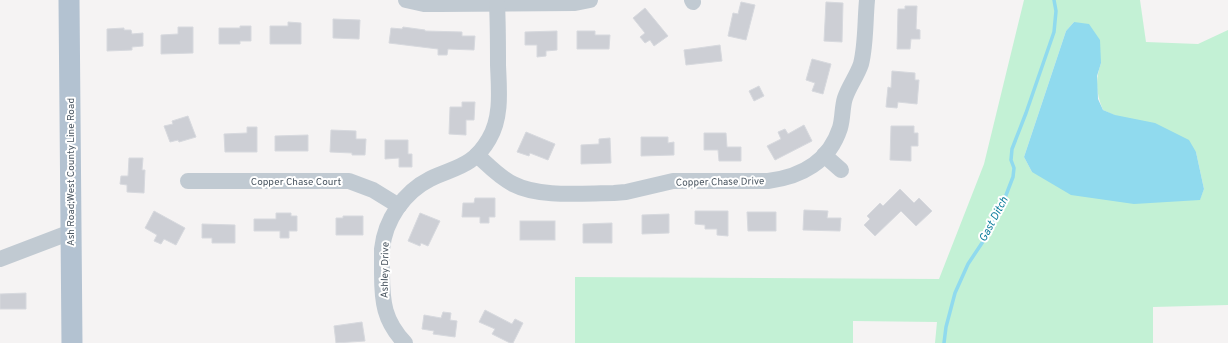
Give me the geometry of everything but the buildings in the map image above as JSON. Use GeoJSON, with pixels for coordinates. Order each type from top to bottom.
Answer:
{"type":"FeatureCollection","features":[{"type":"Feature","properties":{"kind":"main road","name":"Ash Road;West County Line Road"},"geometry":{"type":"LineString","coordinates":[[69,0],[72,343]]}},
{"type":"Feature","properties":{"kind":"street"},"geometry":{"type":"LineString","coordinates":[[406,0],[424,4],[574,3],[590,0]]}},
{"type":"Feature","properties":{"kind":"street","name":"Copper Chase Drive"},"geometry":{"type":"LineString","coordinates":[[477,155],[501,177],[513,184],[525,189],[543,193],[614,193],[626,192],[673,181],[768,181],[782,180],[795,176],[807,170],[824,155],[835,140],[848,91],[860,66],[863,53],[867,0]]}},
{"type":"Feature","properties":{"kind":"street","name":"Ashley Drive"},"geometry":{"type":"LineString","coordinates":[[399,341],[387,317],[383,304],[382,248],[385,234],[390,220],[398,206],[407,196],[430,179],[458,168],[477,155],[489,139],[495,126],[499,100],[498,4]]}},
{"type":"Feature","properties":{"kind":"street"},"geometry":{"type":"LineString","coordinates":[[824,155],[841,170]]}},
{"type":"Feature","properties":{"kind":"street","name":"Copper Chase Court"},"geometry":{"type":"LineString","coordinates":[[188,181],[349,182],[373,190],[398,206]]}},
{"type":"Feature","properties":{"kind":"street"},"geometry":{"type":"LineString","coordinates":[[0,259],[71,232]]}},
{"type":"Feature","properties":{"kind":"green space"},"geometry":{"type":"Polygon","coordinates":[[[1024,0],[1140,0],[1146,42],[1198,44],[1228,30],[1228,305],[1153,307],[1153,343],[935,343],[937,322],[853,321],[853,343],[575,343],[575,277],[939,279],[984,164],[1024,0]],[[1074,22],[1066,31],[1024,157],[1032,172],[1200,199],[1204,189],[1196,152],[1103,110],[1097,86],[1101,63],[1074,22]]]}},
{"type":"Feature","properties":{"kind":"water"},"geometry":{"type":"Polygon","coordinates":[[[1074,22],[1089,24],[1100,40],[1101,63],[1097,76],[1098,99],[1103,110],[1115,115],[1155,123],[1189,140],[1196,152],[1204,189],[1200,200],[1134,204],[1071,195],[1032,172],[1024,157],[1066,31],[1074,22]]]}},
{"type":"Feature","properties":{"kind":"waterway","name":"Gast Ditch"},"geometry":{"type":"LineString","coordinates":[[944,343],[946,327],[955,293],[968,264],[986,237],[1001,208],[1013,177],[1014,168],[1011,160],[1012,149],[1054,32],[1056,11],[1054,0]]}}]}
